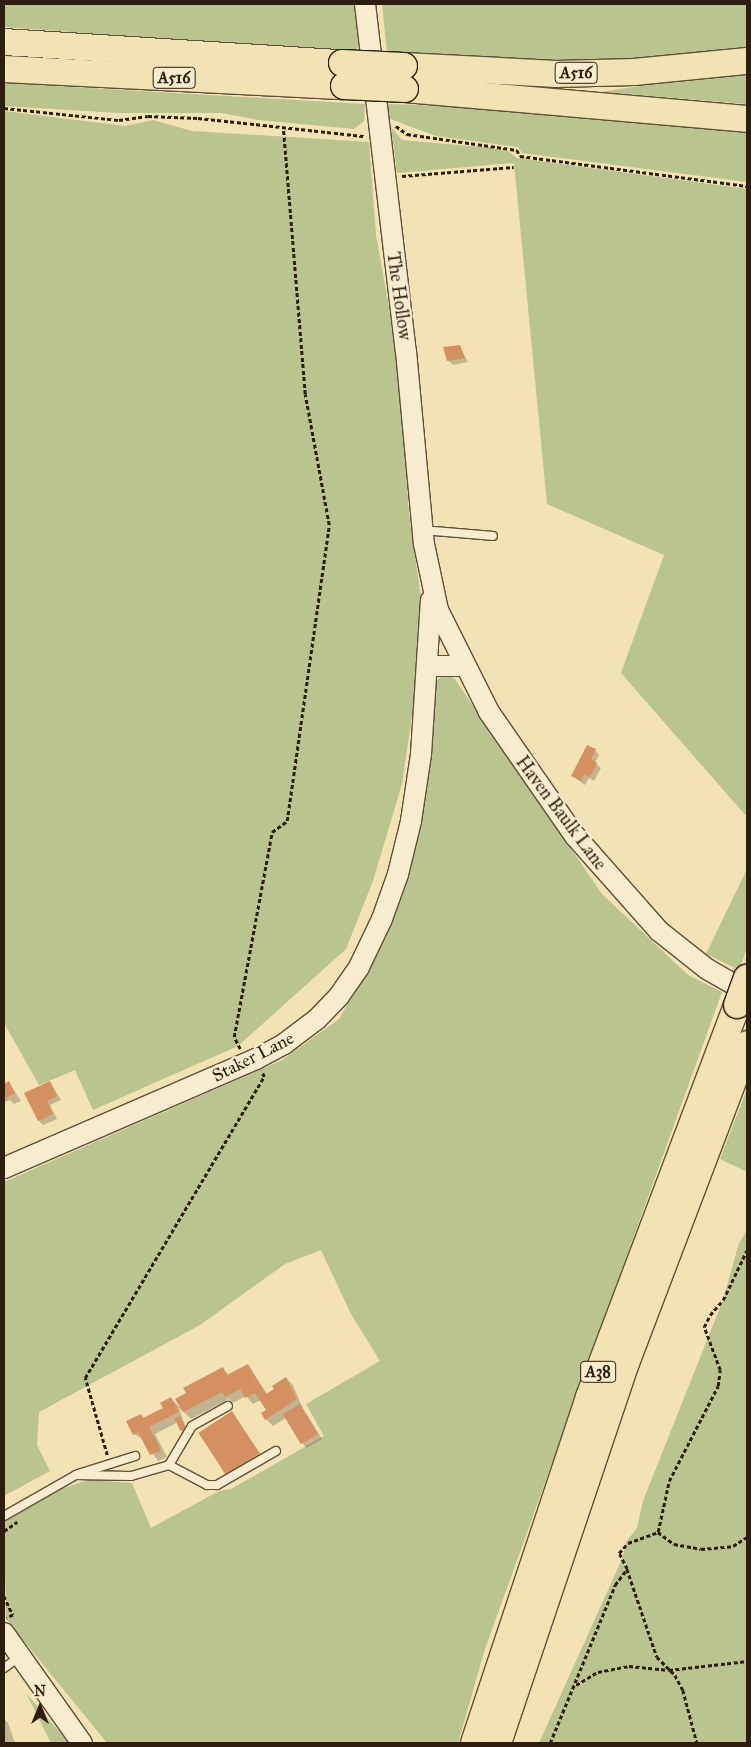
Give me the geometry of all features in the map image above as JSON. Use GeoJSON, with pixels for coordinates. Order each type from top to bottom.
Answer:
{"type":"FeatureCollection","features":[{"type":"Feature","properties":{"kind":"highway","name":"A516"},"geometry":{"type":"LineString","coordinates":[[4,42],[343,75]]}},
{"type":"Feature","properties":{"kind":"highway","name":"A516"},"geometry":{"type":"LineString","coordinates":[[404,78],[634,72],[747,60]]}},
{"type":"Feature","properties":{"kind":"highway","name":"A516"},"geometry":{"type":"LineString","coordinates":[[4,69],[343,75],[404,78],[747,119]]}},
{"type":"Feature","properties":{"kind":"highway","name":"A38"},"geometry":{"type":"LineString","coordinates":[[474,1743],[589,1397],[742,998],[747,978]]}},
{"type":"Feature","properties":{"kind":"highway","name":"A38"},"geometry":{"type":"LineString","coordinates":[[498,1743],[626,1363],[747,1044]]}},
{"type":"Feature","properties":{"kind":"street","name":"The Hollow"},"geometry":{"type":"LineString","coordinates":[[365,4],[383,178],[406,351],[423,530],[432,589]]}},
{"type":"Feature","properties":{"kind":"street","name":"Staker Lane"},"geometry":{"type":"LineString","coordinates":[[4,1168],[252,1061],[284,1044],[318,1019],[333,1002],[359,966],[382,919],[398,874],[411,821],[421,754],[432,589]]}},
{"type":"Feature","properties":{"kind":"street","name":"Haven Baulk Lane"},"geometry":{"type":"LineString","coordinates":[[432,589],[445,628],[464,666],[490,712],[550,804],[621,891],[676,946],[742,998]]}},
{"type":"Feature","properties":{"kind":"street"},"geometry":{"type":"LineString","coordinates":[[427,666],[464,666]]}},
{"type":"Feature","properties":{"kind":"street"},"geometry":{"type":"LineString","coordinates":[[4,1633],[11,1662],[82,1743]]}},
{"type":"Feature","properties":{"kind":"lane"},"geometry":{"type":"LineString","coordinates":[[423,530],[493,536]]}},
{"type":"Feature","properties":{"kind":"lane"},"geometry":{"type":"LineString","coordinates":[[169,1465],[192,1426],[228,1406]]}},
{"type":"Feature","properties":{"kind":"lane"},"geometry":{"type":"LineString","coordinates":[[76,1475],[126,1477],[169,1465],[207,1485],[217,1485],[276,1452]]}},
{"type":"Feature","properties":{"kind":"lane"},"geometry":{"type":"LineString","coordinates":[[4,1516],[76,1475],[135,1456]]}},
{"type":"Feature","properties":{"kind":"path"},"geometry":{"type":"LineString","coordinates":[[4,108],[120,120],[148,116],[198,118],[283,129],[379,130],[390,122],[407,134],[517,150],[520,156],[747,186]]}},
{"type":"Feature","properties":{"kind":"path"},"geometry":{"type":"LineString","coordinates":[[108,1464],[85,1378],[264,1076],[234,1037],[272,832],[287,821],[329,525],[306,394],[283,129]]}},
{"type":"Feature","properties":{"kind":"path"},"geometry":{"type":"LineString","coordinates":[[383,178],[514,167]]}},
{"type":"Feature","properties":{"kind":"path"},"geometry":{"type":"LineString","coordinates":[[658,1532],[669,1481],[718,1386],[720,1370],[704,1327],[710,1315],[723,1300],[747,1250]]}},
{"type":"Feature","properties":{"kind":"path"},"geometry":{"type":"LineString","coordinates":[[658,1532],[674,1544],[701,1549],[733,1546],[747,1538]]}},
{"type":"Feature","properties":{"kind":"path"},"geometry":{"type":"LineString","coordinates":[[658,1532],[628,1543],[619,1553],[619,1558],[628,1569],[657,1657],[675,1675],[683,1690],[697,1743]]}},
{"type":"Feature","properties":{"kind":"path"},"geometry":{"type":"LineString","coordinates":[[550,1743],[615,1585],[628,1569]]}},
{"type":"Feature","properties":{"kind":"path"},"geometry":{"type":"LineString","coordinates":[[4,1596],[13,1615],[4,1620]]}},
{"type":"Feature","properties":{"kind":"path"},"geometry":{"type":"LineString","coordinates":[[575,1686],[598,1672],[629,1666],[669,1670],[747,1661]]}},
{"type":"Feature","properties":{"kind":"green space"},"geometry":{"type":"Polygon","coordinates":[[[4,4],[354,4],[360,45],[354,53],[4,27],[4,4]]]}},
{"type":"Feature","properties":{"kind":"green space"},"geometry":{"type":"Polygon","coordinates":[[[382,4],[747,4],[747,48],[658,59],[554,64],[387,53],[382,4]]]}},
{"type":"Feature","properties":{"kind":"green space"},"geometry":{"type":"Polygon","coordinates":[[[747,74],[747,104],[601,92],[652,84],[747,74]]]}},
{"type":"Feature","properties":{"kind":"green space"},"geometry":{"type":"Polygon","coordinates":[[[4,83],[365,104],[364,121],[354,129],[258,120],[221,113],[118,113],[4,106],[4,83]]]}},
{"type":"Feature","properties":{"kind":"green space"},"geometry":{"type":"Polygon","coordinates":[[[388,104],[508,108],[747,131],[747,182],[522,153],[518,147],[436,136],[390,119],[388,104]]]}},
{"type":"Feature","properties":{"kind":"green space"},"geometry":{"type":"Polygon","coordinates":[[[4,111],[125,126],[153,120],[192,131],[369,142],[376,235],[398,357],[409,514],[421,598],[419,668],[402,784],[373,881],[346,949],[238,1046],[93,1110],[75,1070],[39,1085],[4,1023],[4,111]]]}},
{"type":"Feature","properties":{"kind":"green space"},"geometry":{"type":"Polygon","coordinates":[[[391,127],[402,140],[491,148],[508,151],[517,158],[747,189],[747,817],[621,673],[664,555],[547,504],[514,163],[397,173],[391,127]]]}},
{"type":"Feature","properties":{"kind":"green space"},"geometry":{"type":"Polygon","coordinates":[[[444,674],[454,678],[602,894],[688,975],[722,992],[485,1649],[458,1743],[107,1743],[6,1619],[4,1522],[58,1490],[88,1480],[132,1483],[151,1528],[219,1491],[231,1489],[324,1436],[306,1404],[380,1361],[351,1314],[321,1250],[285,1264],[200,1325],[39,1412],[37,1445],[50,1471],[4,1496],[4,1182],[282,1060],[339,1019],[374,958],[419,832],[437,680],[444,674]]]}},
{"type":"Feature","properties":{"kind":"green space"},"geometry":{"type":"Polygon","coordinates":[[[747,869],[747,948],[739,970],[706,954],[747,869]]]}},
{"type":"Feature","properties":{"kind":"green space"},"geometry":{"type":"Polygon","coordinates":[[[747,1089],[747,1172],[720,1159],[747,1089]]]}},
{"type":"Feature","properties":{"kind":"green space"},"geometry":{"type":"Polygon","coordinates":[[[747,1230],[747,1743],[539,1743],[622,1559],[626,1542],[637,1528],[643,1501],[723,1300],[739,1243],[747,1230]]]}},
{"type":"Feature","properties":{"kind":"green space"},"geometry":{"type":"Polygon","coordinates":[[[26,1693],[69,1743],[51,1743],[26,1693]]]}},
{"type":"Feature","properties":{"kind":"building"},"geometry":{"type":"Polygon","coordinates":[[[460,345],[465,358],[447,361],[443,347],[460,345]]]}},
{"type":"Feature","properties":{"kind":"building"},"geometry":{"type":"Polygon","coordinates":[[[587,745],[596,749],[591,759],[597,763],[590,777],[584,774],[581,781],[571,776],[587,745]]]}},
{"type":"Feature","properties":{"kind":"building"},"geometry":{"type":"Polygon","coordinates":[[[9,1081],[15,1093],[6,1098],[4,1084],[9,1081]]]}},
{"type":"Feature","properties":{"kind":"building"},"geometry":{"type":"Polygon","coordinates":[[[50,1081],[57,1096],[47,1101],[53,1114],[38,1121],[24,1093],[50,1081]]]}},
{"type":"Feature","properties":{"kind":"building"},"geometry":{"type":"Polygon","coordinates":[[[248,1364],[266,1394],[274,1389],[272,1386],[286,1377],[297,1399],[265,1420],[261,1413],[266,1410],[255,1393],[245,1398],[240,1389],[225,1397],[222,1392],[183,1412],[175,1399],[186,1393],[183,1388],[223,1367],[227,1375],[248,1364]]]}},
{"type":"Feature","properties":{"kind":"building"},"geometry":{"type":"Polygon","coordinates":[[[171,1397],[179,1412],[149,1427],[161,1450],[150,1455],[138,1432],[133,1435],[126,1421],[141,1414],[143,1418],[163,1408],[160,1403],[171,1397]]]}},
{"type":"Feature","properties":{"kind":"building"},"geometry":{"type":"Polygon","coordinates":[[[300,1404],[318,1434],[301,1444],[283,1414],[300,1404]]]}},
{"type":"Feature","properties":{"kind":"building"},"geometry":{"type":"Polygon","coordinates":[[[232,1411],[259,1453],[226,1475],[198,1433],[232,1411]]]}},
{"type":"Feature","properties":{"kind":"building"},"geometry":{"type":"Polygon","coordinates":[[[180,1416],[186,1429],[180,1431],[175,1419],[180,1416]]]}}]}
